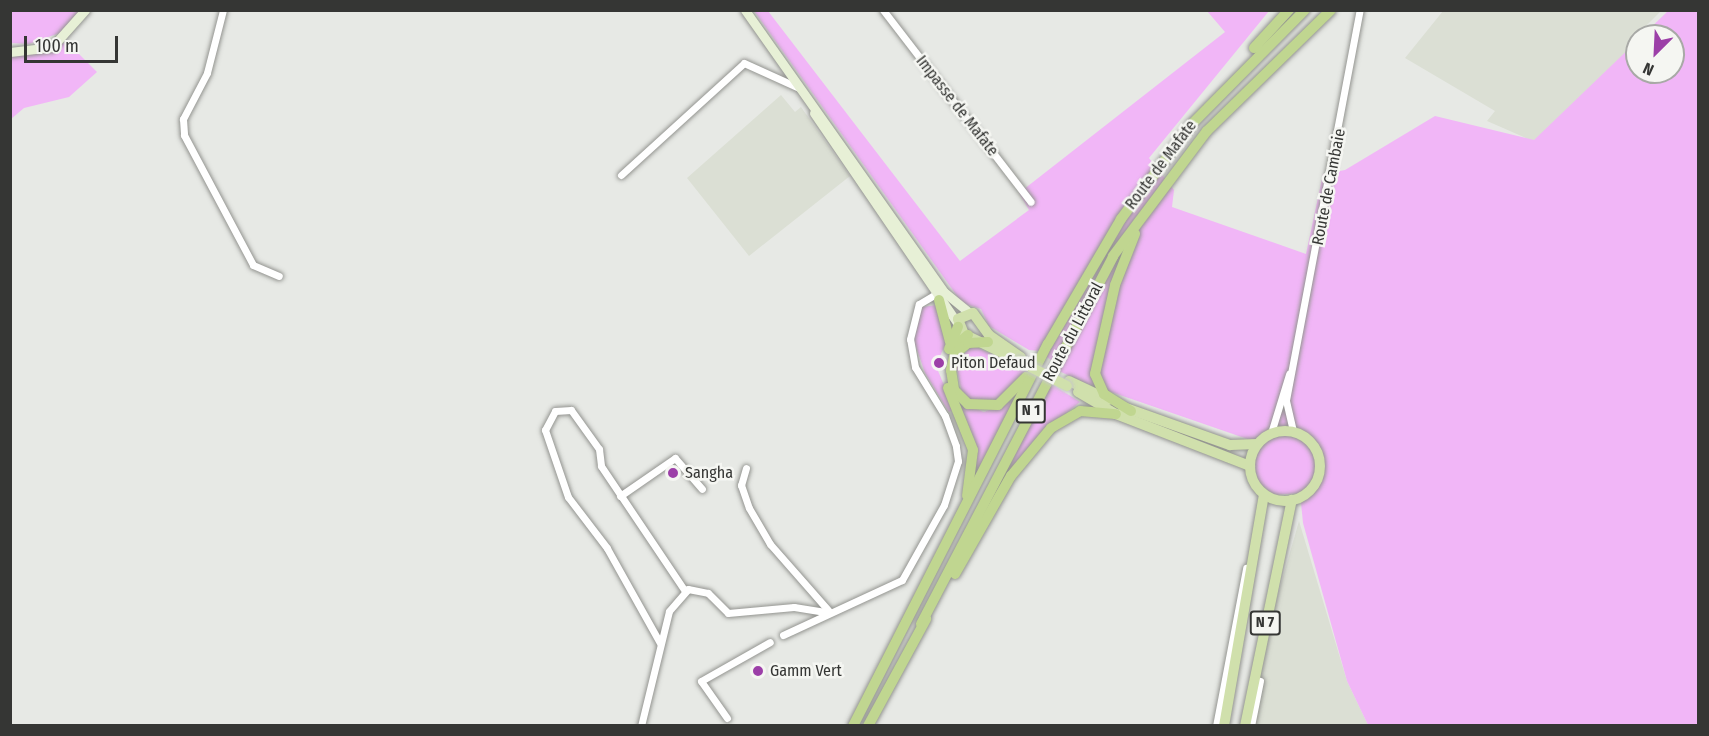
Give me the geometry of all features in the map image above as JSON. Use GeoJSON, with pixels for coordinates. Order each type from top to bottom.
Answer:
{"type":"FeatureCollection","features":[{"type":"Feature","properties":{"kind":"highway"},"geometry":{"type":"LineString","coordinates":[[938,294],[950,327],[954,390],[968,404],[990,408],[1013,394],[1122,206],[1176,132],[1289,10]]}},
{"type":"Feature","properties":{"kind":"highway"},"geometry":{"type":"LineString","coordinates":[[1240,61],[1299,10]]}},
{"type":"Feature","properties":{"kind":"highway","name":"Route de Mafate"},"geometry":{"type":"LineString","coordinates":[[1048,344],[1147,181],[1241,69],[1305,10]]}},
{"type":"Feature","properties":{"kind":"highway","name":"Route de Mafate"},"geometry":{"type":"LineString","coordinates":[[1149,203],[1235,100],[1331,10]]}},
{"type":"Feature","properties":{"kind":"highway"},"geometry":{"type":"LineString","coordinates":[[1131,411],[1104,394],[1095,379],[1120,268],[1149,203]]}},
{"type":"Feature","properties":{"kind":"highway","name":"Route du Littoral"},"geometry":{"type":"LineString","coordinates":[[921,624],[1084,308],[1149,203]]}},
{"type":"Feature","properties":{"kind":"highway"},"geometry":{"type":"LineString","coordinates":[[957,525],[974,465],[969,433],[946,381],[958,325]]}},
{"type":"Feature","properties":{"kind":"highway"},"geometry":{"type":"LineString","coordinates":[[951,355],[957,344],[970,334]]}},
{"type":"Feature","properties":{"kind":"highway"},"geometry":{"type":"LineString","coordinates":[[951,355],[968,343],[988,342]]}},
{"type":"Feature","properties":{"kind":"highway","name":"Route du Littoral"},"geometry":{"type":"LineString","coordinates":[[853,726],[1048,344]]}},
{"type":"Feature","properties":{"kind":"highway"},"geometry":{"type":"LineString","coordinates":[[921,624],[1011,476],[1051,428],[1080,411],[1116,414]]}},
{"type":"Feature","properties":{"kind":"highway","name":"N 1"},"geometry":{"type":"LineString","coordinates":[[868,726],[921,624]]}},
{"type":"Feature","properties":{"kind":"main road"},"geometry":{"type":"LineString","coordinates":[[10,52],[52,48],[85,10]]}},
{"type":"Feature","properties":{"kind":"main road"},"geometry":{"type":"LineString","coordinates":[[745,10],[958,325],[970,334],[1082,390],[1131,411],[1230,445],[1257,444]]}},
{"type":"Feature","properties":{"kind":"main road"},"geometry":{"type":"LineString","coordinates":[[938,294],[969,312],[979,320],[989,335],[1020,359]]}},
{"type":"Feature","properties":{"kind":"main road"},"geometry":{"type":"LineString","coordinates":[[958,325],[969,312]]}},
{"type":"Feature","properties":{"kind":"main road"},"geometry":{"type":"LineString","coordinates":[[970,334],[979,320]]}},
{"type":"Feature","properties":{"kind":"main road"},"geometry":{"type":"LineString","coordinates":[[1082,390],[1095,379]]}},
{"type":"Feature","properties":{"kind":"main road"},"geometry":{"type":"LineString","coordinates":[[1082,390],[1116,414],[1250,466],[1264,494],[1259,537]]}},
{"type":"Feature","properties":{"kind":"main road"},"geometry":{"type":"LineString","coordinates":[[1250,466],[1257,444],[1271,433],[1293,431],[1316,448],[1320,470],[1311,489],[1292,500],[1264,494]]}},
{"type":"Feature","properties":{"kind":"main road","name":"N 7"},"geometry":{"type":"LineString","coordinates":[[1245,726],[1281,539],[1292,500]]}},
{"type":"Feature","properties":{"kind":"main road","name":"N 7"},"geometry":{"type":"LineString","coordinates":[[1224,726],[1259,537]]}},
{"type":"Feature","properties":{"kind":"street"},"geometry":{"type":"LineString","coordinates":[[223,10],[207,73],[183,119],[184,135],[253,265],[279,276]]}},
{"type":"Feature","properties":{"kind":"street","name":"Impasse de Mafate"},"geometry":{"type":"LineString","coordinates":[[883,10],[1031,202]]}},
{"type":"Feature","properties":{"kind":"street","name":"Route de Cambaie"},"geometry":{"type":"LineString","coordinates":[[1293,431],[1286,400],[1360,10]]}},
{"type":"Feature","properties":{"kind":"street"},"geometry":{"type":"LineString","coordinates":[[621,175],[744,63],[801,90]]}},
{"type":"Feature","properties":{"kind":"street"},"geometry":{"type":"LineString","coordinates":[[783,635],[826,611],[910,573],[953,482],[958,462],[951,428],[912,355],[915,311],[938,294]]}},
{"type":"Feature","properties":{"kind":"street","name":"Route de Cambaie"},"geometry":{"type":"LineString","coordinates":[[1271,433],[1281,388],[1294,364]]}},
{"type":"Feature","properties":{"kind":"street"},"geometry":{"type":"LineString","coordinates":[[660,643],[607,548],[568,497],[548,445],[546,421],[551,414],[560,408],[571,410],[599,449],[601,466],[685,591]]}},
{"type":"Feature","properties":{"kind":"street"},"geometry":{"type":"LineString","coordinates":[[620,496],[675,458],[684,462],[702,489]]}},
{"type":"Feature","properties":{"kind":"street"},"geometry":{"type":"LineString","coordinates":[[746,468],[741,485],[749,508],[770,544],[826,611]]}},
{"type":"Feature","properties":{"kind":"street"},"geometry":{"type":"LineString","coordinates":[[1216,726],[1249,553],[1259,537]]}},
{"type":"Feature","properties":{"kind":"street"},"geometry":{"type":"LineString","coordinates":[[1251,726],[1286,553],[1281,539]]}},
{"type":"Feature","properties":{"kind":"street"},"geometry":{"type":"LineString","coordinates":[[641,726],[669,611],[685,591],[699,589],[728,613],[794,607],[826,611]]}},
{"type":"Feature","properties":{"kind":"street"},"geometry":{"type":"LineString","coordinates":[[727,718],[701,681],[770,642]]}},
{"type":"Feature","properties":{"kind":"shaded area"},"geometry":{"type":"Polygon","coordinates":[[[11,11],[83,11],[65,31],[29,44],[11,43],[11,11]]]}},
{"type":"Feature","properties":{"kind":"shaded area"},"geometry":{"type":"Polygon","coordinates":[[[754,11],[768,11],[960,261],[1029,210],[1019,193],[1225,32],[1207,11],[1269,11],[1149,158],[1174,190],[1172,207],[1306,254],[1323,174],[1345,170],[1435,116],[1534,140],[1625,53],[1625,84],[1685,84],[1685,24],[1654,24],[1668,11],[1698,11],[1698,725],[1368,725],[1347,681],[1303,523],[1300,493],[1274,495],[1259,483],[1253,464],[1262,444],[1085,383],[1050,367],[1052,361],[1040,351],[1029,350],[989,326],[981,309],[962,303],[754,11]]]}},
{"type":"Feature","properties":{"kind":"shaded area"},"geometry":{"type":"Polygon","coordinates":[[[1443,11],[1661,11],[1648,24],[1625,24],[1625,84],[1631,84],[1592,167],[1487,121],[1495,111],[1405,58],[1443,11]]]}},
{"type":"Feature","properties":{"kind":"shaded area"},"geometry":{"type":"Polygon","coordinates":[[[67,42],[97,72],[69,97],[24,108],[11,119],[11,50],[45,50],[67,42]]]}},
{"type":"Feature","properties":{"kind":"shaded area"},"geometry":{"type":"Polygon","coordinates":[[[781,95],[795,112],[801,107],[850,176],[749,256],[687,178],[781,95]]]}},
{"type":"Feature","properties":{"kind":"shaded area"},"geometry":{"type":"Polygon","coordinates":[[[937,305],[947,340],[936,366],[954,409],[949,412],[925,373],[914,341],[922,307],[937,305]]]}},
{"type":"Feature","properties":{"kind":"shaded area"},"geometry":{"type":"Polygon","coordinates":[[[972,345],[1027,371],[1002,401],[972,401],[962,393],[956,365],[972,345]]]}},
{"type":"Feature","properties":{"kind":"shaded area"},"geometry":{"type":"Polygon","coordinates":[[[1050,383],[1080,402],[1035,439],[1004,478],[1050,383]]]}},
{"type":"Feature","properties":{"kind":"shaded area"},"geometry":{"type":"Polygon","coordinates":[[[955,400],[984,412],[1014,400],[976,475],[975,440],[955,400]]]}},
{"type":"Feature","properties":{"kind":"shaded area"},"geometry":{"type":"Polygon","coordinates":[[[1299,521],[1347,681],[1368,725],[1251,726],[1272,615],[1299,521]]]}},
{"type":"Feature","properties":{"kind":"place","name":"Piton Defaud"},"geometry":{"type":"Point","coordinates":[939,363]}},
{"type":"Feature","properties":{"kind":"place","name":"Sangha"},"geometry":{"type":"Point","coordinates":[673,473]}},
{"type":"Feature","properties":{"kind":"place","name":"Gamm Vert"},"geometry":{"type":"Point","coordinates":[758,671]}}]}
